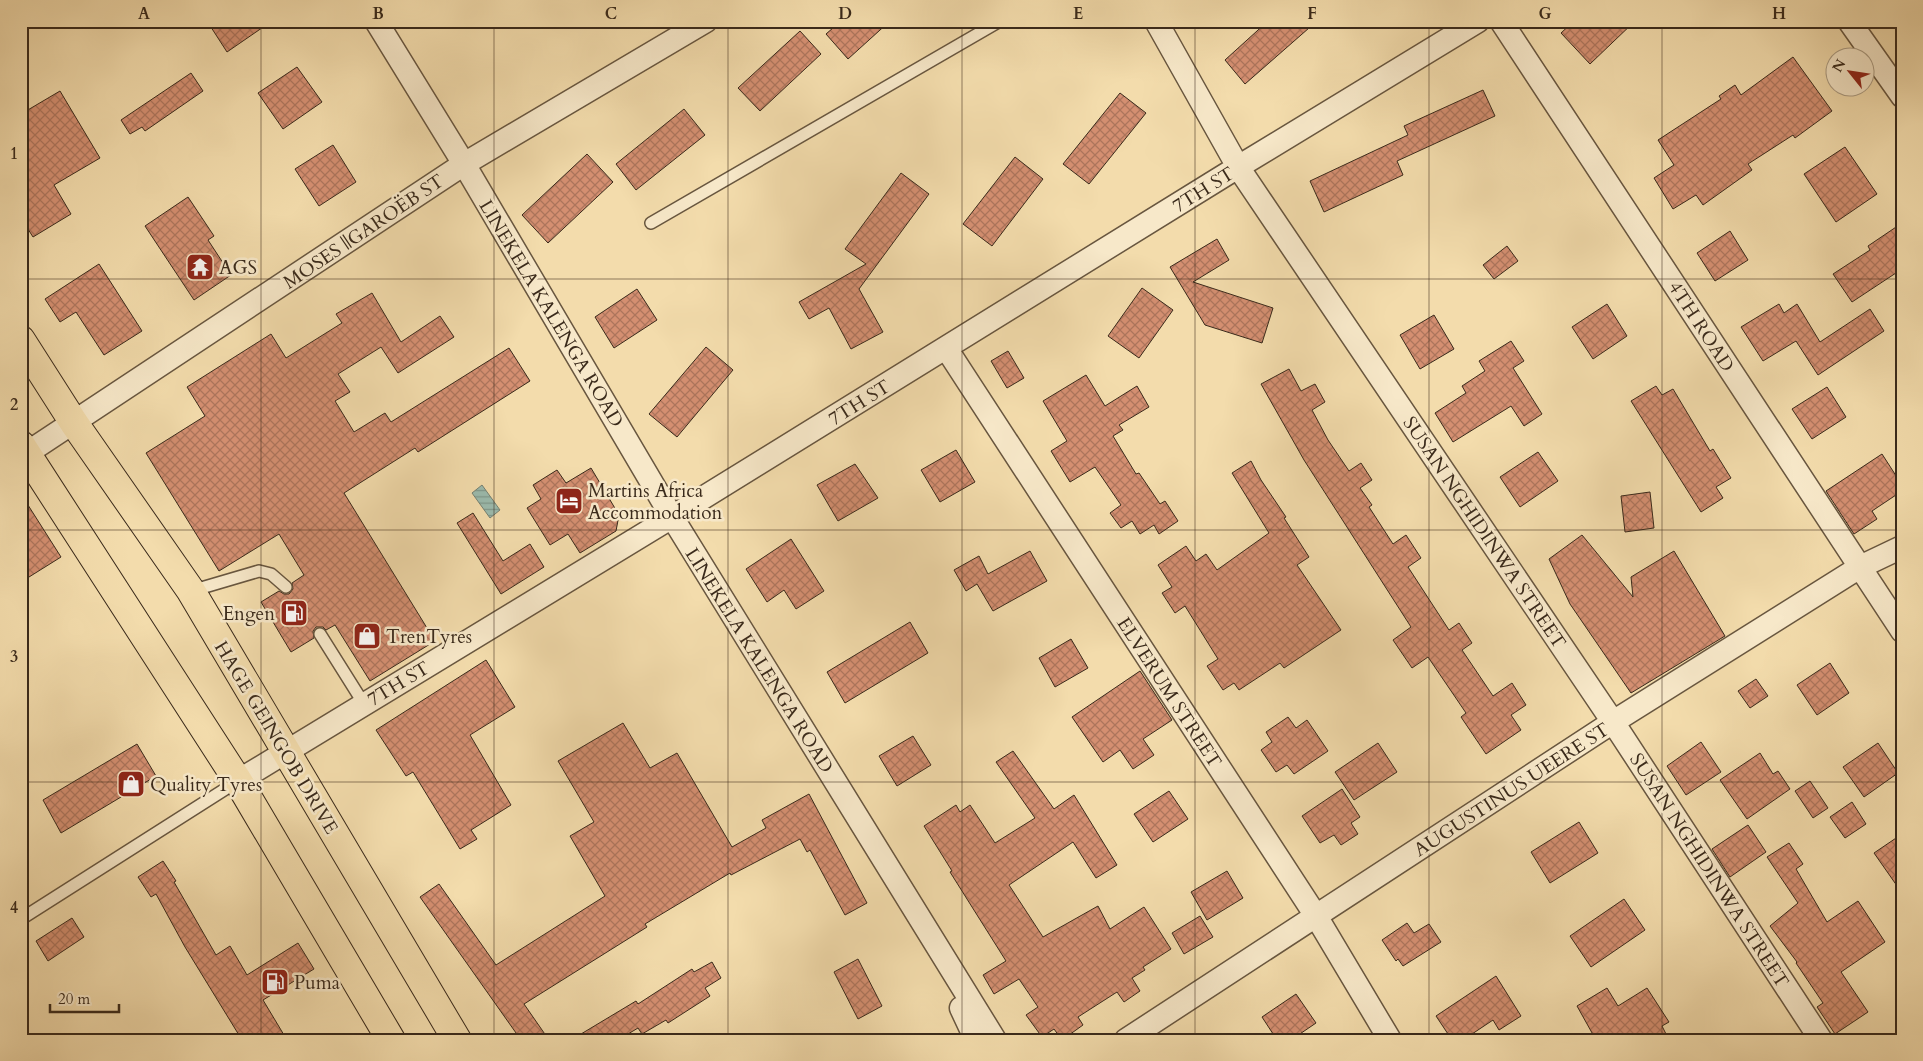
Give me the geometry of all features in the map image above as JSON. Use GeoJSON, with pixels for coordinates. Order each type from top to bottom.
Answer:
{"type":"FeatureCollection","features":[{"type":"Feature","properties":{"kind":"highway","name":"HAGE GEINGOB DRIVE"},"geometry":{"type":"LineString","coordinates":[[21,340],[74,423],[191,591],[457,1040]]}},
{"type":"Feature","properties":{"kind":"highway"},"geometry":{"type":"LineString","coordinates":[[24,449],[238,782],[391,1040]]}},
{"type":"Feature","properties":{"kind":"street","name":"LINEKELA KALENGA ROAD"},"geometry":{"type":"LineString","coordinates":[[376,21],[464,164],[672,517],[995,1040]]}},
{"type":"Feature","properties":{"kind":"street","name":"MOSES ǁGAROËB ST"},"geometry":{"type":"LineString","coordinates":[[24,449],[74,423],[464,164],[706,21]]}},
{"type":"Feature","properties":{"kind":"street","name":"SUSAN NGHIDINWA STREET"},"geometry":{"type":"LineString","coordinates":[[1156,21],[1238,167],[1613,722],[1821,1040]]}},
{"type":"Feature","properties":{"kind":"street","name":"7TH ST"},"geometry":{"type":"LineString","coordinates":[[238,782],[1478,21]]}},
{"type":"Feature","properties":{"kind":"street","name":"4TH ROAD"},"geometry":{"type":"LineString","coordinates":[[1501,21],[1902,631]]}},
{"type":"Feature","properties":{"kind":"street"},"geometry":{"type":"LineString","coordinates":[[1849,21],[1902,96]]}},
{"type":"Feature","properties":{"kind":"street","name":"ELVERUM STREET"},"geometry":{"type":"LineString","coordinates":[[946,348],[1316,916],[1390,1040]]}},
{"type":"Feature","properties":{"kind":"street","name":"AUGUSTINUS UEERE ST"},"geometry":{"type":"LineString","coordinates":[[1126,1040],[1613,722],[1860,567],[1902,547]]}},
{"type":"Feature","properties":{"kind":"street"},"geometry":{"type":"LineString","coordinates":[[912,905],[976,1040]]}},
{"type":"Feature","properties":{"kind":"lane"},"geometry":{"type":"LineString","coordinates":[[651,223],[1000,21]]}},
{"type":"Feature","properties":{"kind":"lane"},"geometry":{"type":"LineString","coordinates":[[191,591],[258,571],[271,574],[286,587]]}},
{"type":"Feature","properties":{"kind":"lane"},"geometry":{"type":"LineString","coordinates":[[320,634],[364,704]]}},
{"type":"Feature","properties":{"kind":"lane"},"geometry":{"type":"LineString","coordinates":[[21,919],[238,782]]}},
{"type":"Feature","properties":{"kind":"shaded area"},"geometry":{"type":"Polygon","coordinates":[[[482,485],[500,510],[490,518],[472,493],[482,485]]]}},
{"type":"Feature","properties":{"kind":"building"},"geometry":{"type":"Polygon","coordinates":[[[207,21],[272,21],[227,52],[207,21]]]}},
{"type":"Feature","properties":{"kind":"building"},"geometry":{"type":"Polygon","coordinates":[[[841,21],[890,21],[848,59],[826,34],[841,21]]]}},
{"type":"Feature","properties":{"kind":"building"},"geometry":{"type":"Polygon","coordinates":[[[1268,21],[1317,21],[1245,84],[1225,60],[1268,21]]]}},
{"type":"Feature","properties":{"kind":"building"},"geometry":{"type":"Polygon","coordinates":[[[1574,21],[1635,21],[1590,64],[1561,33],[1574,21]]]}},
{"type":"Feature","properties":{"kind":"building"},"geometry":{"type":"Polygon","coordinates":[[[800,31],[821,54],[760,111],[738,88],[800,31]]]}},
{"type":"Feature","properties":{"kind":"building"},"geometry":{"type":"Polygon","coordinates":[[[1793,57],[1832,111],[1795,138],[1793,135],[1748,164],[1752,170],[1703,205],[1696,195],[1673,209],[1654,178],[1674,165],[1658,140],[1721,99],[1719,96],[1735,85],[1741,95],[1793,57]]]}},
{"type":"Feature","properties":{"kind":"building"},"geometry":{"type":"Polygon","coordinates":[[[297,67],[322,102],[283,129],[258,93],[297,67]]]}},
{"type":"Feature","properties":{"kind":"building"},"geometry":{"type":"Polygon","coordinates":[[[191,73],[203,91],[145,131],[142,127],[130,134],[121,120],[191,73]]]}},
{"type":"Feature","properties":{"kind":"building"},"geometry":{"type":"Polygon","coordinates":[[[1483,90],[1495,116],[1397,161],[1403,175],[1324,212],[1310,181],[1408,135],[1404,126],[1483,90]]]}},
{"type":"Feature","properties":{"kind":"building"},"geometry":{"type":"Polygon","coordinates":[[[60,91],[100,158],[54,185],[71,214],[33,237],[21,218],[21,114],[60,91]]]}},
{"type":"Feature","properties":{"kind":"building"},"geometry":{"type":"Polygon","coordinates":[[[1120,93],[1146,113],[1089,184],[1063,164],[1120,93]]]}},
{"type":"Feature","properties":{"kind":"building"},"geometry":{"type":"Polygon","coordinates":[[[684,109],[705,135],[636,190],[616,164],[684,109]]]}},
{"type":"Feature","properties":{"kind":"building"},"geometry":{"type":"Polygon","coordinates":[[[333,145],[356,182],[319,206],[295,169],[333,145]]]}},
{"type":"Feature","properties":{"kind":"building"},"geometry":{"type":"Polygon","coordinates":[[[1845,147],[1877,194],[1836,222],[1804,174],[1845,147]]]}},
{"type":"Feature","properties":{"kind":"building"},"geometry":{"type":"Polygon","coordinates":[[[587,154],[613,182],[548,243],[522,215],[587,154]]]}},
{"type":"Feature","properties":{"kind":"building"},"geometry":{"type":"Polygon","coordinates":[[[1015,157],[1043,179],[992,246],[963,224],[1015,157]]]}},
{"type":"Feature","properties":{"kind":"building"},"geometry":{"type":"Polygon","coordinates":[[[901,173],[929,194],[859,289],[883,332],[851,349],[829,308],[809,319],[799,302],[866,264],[845,249],[901,173]]]}},
{"type":"Feature","properties":{"kind":"building"},"geometry":{"type":"Polygon","coordinates":[[[188,197],[214,236],[208,240],[231,275],[194,300],[145,226],[188,197]]]}},
{"type":"Feature","properties":{"kind":"building"},"geometry":{"type":"Polygon","coordinates":[[[1902,223],[1902,269],[1852,302],[1833,274],[1870,250],[1868,246],[1902,223]]]}},
{"type":"Feature","properties":{"kind":"building"},"geometry":{"type":"Polygon","coordinates":[[[1730,231],[1748,260],[1715,281],[1697,253],[1730,231]]]}},
{"type":"Feature","properties":{"kind":"building"},"geometry":{"type":"Polygon","coordinates":[[[1217,239],[1229,260],[1193,282],[1273,308],[1262,343],[1205,325],[1170,267],[1217,239]]]}},
{"type":"Feature","properties":{"kind":"building"},"geometry":{"type":"Polygon","coordinates":[[[1507,246],[1518,261],[1494,279],[1483,265],[1507,246]]]}},
{"type":"Feature","properties":{"kind":"building"},"geometry":{"type":"Polygon","coordinates":[[[99,264],[142,331],[104,355],[76,312],[60,322],[45,299],[99,264]]]}},
{"type":"Feature","properties":{"kind":"building"},"geometry":{"type":"Polygon","coordinates":[[[1142,288],[1173,310],[1139,358],[1108,336],[1142,288]]]}},
{"type":"Feature","properties":{"kind":"building"},"geometry":{"type":"Polygon","coordinates":[[[637,289],[657,320],[614,348],[595,317],[637,289]]]}},
{"type":"Feature","properties":{"kind":"building"},"geometry":{"type":"Polygon","coordinates":[[[372,293],[401,342],[440,316],[454,337],[398,373],[381,347],[338,374],[350,392],[335,401],[354,432],[385,413],[391,422],[509,348],[530,381],[418,452],[415,448],[344,493],[435,641],[370,681],[335,625],[326,630],[323,627],[316,627],[313,631],[314,638],[291,652],[261,602],[279,591],[289,594],[293,589],[292,583],[304,575],[279,534],[219,571],[146,453],[205,416],[187,387],[271,334],[286,358],[342,323],[336,314],[372,293]]]}},
{"type":"Feature","properties":{"kind":"building"},"geometry":{"type":"Polygon","coordinates":[[[1607,304],[1627,336],[1593,359],[1572,327],[1607,304]]]}},
{"type":"Feature","properties":{"kind":"building"},"geometry":{"type":"Polygon","coordinates":[[[1779,304],[1784,313],[1797,304],[1820,342],[1870,309],[1884,331],[1818,375],[1796,341],[1763,361],[1741,327],[1779,304]]]}},
{"type":"Feature","properties":{"kind":"building"},"geometry":{"type":"Polygon","coordinates":[[[1434,315],[1454,349],[1420,369],[1400,335],[1434,315]]]}},
{"type":"Feature","properties":{"kind":"building"},"geometry":{"type":"Polygon","coordinates":[[[1511,341],[1524,361],[1513,368],[1542,414],[1524,426],[1511,406],[1453,442],[1435,413],[1466,393],[1462,386],[1485,371],[1479,361],[1511,341]]]}},
{"type":"Feature","properties":{"kind":"building"},"geometry":{"type":"Polygon","coordinates":[[[706,347],[733,370],[677,437],[649,414],[706,347]]]}},
{"type":"Feature","properties":{"kind":"building"},"geometry":{"type":"Polygon","coordinates":[[[1008,351],[1024,378],[1007,388],[991,361],[1008,351]]]}},
{"type":"Feature","properties":{"kind":"building"},"geometry":{"type":"Polygon","coordinates":[[[1289,369],[1301,391],[1315,384],[1325,402],[1312,410],[1328,440],[1349,471],[1361,463],[1372,480],[1360,488],[1372,505],[1369,507],[1393,544],[1406,535],[1421,558],[1408,567],[1449,630],[1459,623],[1472,643],[1462,650],[1493,696],[1512,683],[1526,705],[1511,715],[1521,730],[1486,754],[1461,717],[1466,713],[1428,657],[1412,668],[1393,640],[1411,627],[1304,460],[1261,384],[1289,369]]]}},
{"type":"Feature","properties":{"kind":"building"},"geometry":{"type":"Polygon","coordinates":[[[1086,375],[1105,406],[1137,386],[1149,407],[1119,425],[1123,430],[1113,436],[1136,474],[1139,473],[1160,504],[1165,501],[1178,521],[1159,534],[1154,525],[1140,534],[1132,521],[1121,528],[1110,513],[1121,505],[1095,467],[1070,482],[1051,451],[1067,441],[1043,401],[1086,375]]]}},
{"type":"Feature","properties":{"kind":"building"},"geometry":{"type":"Polygon","coordinates":[[[1656,386],[1662,395],[1673,389],[1710,451],[1713,449],[1731,478],[1716,487],[1723,498],[1701,512],[1631,401],[1656,386]]]}},
{"type":"Feature","properties":{"kind":"building"},"geometry":{"type":"Polygon","coordinates":[[[1827,387],[1846,417],[1812,439],[1792,409],[1827,387]]]}},
{"type":"Feature","properties":{"kind":"building"},"geometry":{"type":"Polygon","coordinates":[[[956,450],[975,482],[940,502],[921,470],[956,450]]]}},
{"type":"Feature","properties":{"kind":"building"},"geometry":{"type":"Polygon","coordinates":[[[1538,452],[1558,481],[1520,507],[1500,477],[1538,452]]]}},
{"type":"Feature","properties":{"kind":"building"},"geometry":{"type":"Polygon","coordinates":[[[1882,454],[1902,485],[1902,491],[1872,511],[1877,519],[1854,534],[1826,491],[1882,454]]]}},
{"type":"Feature","properties":{"kind":"building"},"geometry":{"type":"Polygon","coordinates":[[[1251,461],[1309,557],[1297,565],[1341,630],[1284,668],[1280,663],[1239,690],[1234,683],[1223,690],[1207,666],[1218,659],[1185,606],[1175,613],[1162,593],[1172,587],[1158,565],[1186,546],[1196,561],[1206,554],[1217,570],[1269,533],[1232,473],[1251,461]]]}},
{"type":"Feature","properties":{"kind":"building"},"geometry":{"type":"Polygon","coordinates":[[[855,464],[878,498],[838,521],[817,485],[855,464]]]}},
{"type":"Feature","properties":{"kind":"building"},"geometry":{"type":"Polygon","coordinates":[[[591,468],[619,515],[616,531],[580,553],[568,534],[550,545],[527,508],[541,499],[533,485],[557,470],[566,483],[591,468]]]}},
{"type":"Feature","properties":{"kind":"building"},"geometry":{"type":"Polygon","coordinates":[[[1650,492],[1654,528],[1625,532],[1621,496],[1650,492]]]}},
{"type":"Feature","properties":{"kind":"building"},"geometry":{"type":"Polygon","coordinates":[[[21,494],[61,557],[21,582],[21,494]]]}},
{"type":"Feature","properties":{"kind":"building"},"geometry":{"type":"Polygon","coordinates":[[[473,513],[503,561],[530,544],[544,567],[501,594],[457,523],[473,513]]]}},
{"type":"Feature","properties":{"kind":"building"},"geometry":{"type":"Polygon","coordinates":[[[1582,535],[1633,597],[1631,577],[1674,551],[1725,636],[1631,693],[1570,604],[1549,559],[1582,535]]]}},
{"type":"Feature","properties":{"kind":"building"},"geometry":{"type":"Polygon","coordinates":[[[791,539],[824,591],[796,609],[784,590],[767,602],[746,569],[791,539]]]}},
{"type":"Feature","properties":{"kind":"building"},"geometry":{"type":"Polygon","coordinates":[[[1030,551],[1047,581],[993,611],[977,584],[966,591],[954,570],[979,556],[988,574],[1030,551]]]}},
{"type":"Feature","properties":{"kind":"building"},"geometry":{"type":"Polygon","coordinates":[[[910,622],[928,653],[845,703],[827,672],[910,622]]]}},
{"type":"Feature","properties":{"kind":"building"},"geometry":{"type":"Polygon","coordinates":[[[1071,639],[1088,668],[1055,687],[1039,658],[1071,639]]]}},
{"type":"Feature","properties":{"kind":"building"},"geometry":{"type":"Polygon","coordinates":[[[486,660],[515,707],[470,735],[511,805],[471,830],[477,839],[460,849],[413,772],[406,776],[376,730],[486,660]]]}},
{"type":"Feature","properties":{"kind":"building"},"geometry":{"type":"Polygon","coordinates":[[[1830,663],[1849,693],[1817,715],[1797,685],[1830,663]]]}},
{"type":"Feature","properties":{"kind":"building"},"geometry":{"type":"Polygon","coordinates":[[[1140,671],[1172,720],[1143,739],[1154,755],[1133,769],[1120,750],[1103,762],[1072,717],[1140,671]]]}},
{"type":"Feature","properties":{"kind":"building"},"geometry":{"type":"Polygon","coordinates":[[[1756,679],[1768,696],[1750,708],[1738,691],[1756,679]]]}},
{"type":"Feature","properties":{"kind":"building"},"geometry":{"type":"Polygon","coordinates":[[[1288,717],[1296,728],[1307,720],[1328,751],[1294,774],[1287,765],[1276,772],[1261,750],[1272,742],[1266,732],[1288,717]]]}},
{"type":"Feature","properties":{"kind":"building"},"geometry":{"type":"Polygon","coordinates":[[[623,723],[650,768],[677,753],[732,847],[766,828],[762,820],[809,794],[867,903],[845,915],[810,850],[807,852],[800,839],[731,875],[730,873],[645,924],[647,927],[524,1004],[549,1040],[521,1040],[420,897],[439,884],[496,965],[605,896],[570,836],[594,822],[558,761],[623,723]]]}},
{"type":"Feature","properties":{"kind":"building"},"geometry":{"type":"Polygon","coordinates":[[[913,736],[931,765],[897,786],[879,756],[913,736]]]}},
{"type":"Feature","properties":{"kind":"building"},"geometry":{"type":"Polygon","coordinates":[[[1701,742],[1721,772],[1686,795],[1667,766],[1701,742]]]}},
{"type":"Feature","properties":{"kind":"building"},"geometry":{"type":"Polygon","coordinates":[[[1378,743],[1397,772],[1354,800],[1335,772],[1378,743]]]}},
{"type":"Feature","properties":{"kind":"building"},"geometry":{"type":"Polygon","coordinates":[[[1878,743],[1898,773],[1864,797],[1843,767],[1878,743]]]}},
{"type":"Feature","properties":{"kind":"building"},"geometry":{"type":"Polygon","coordinates":[[[137,744],[156,776],[61,833],[43,800],[137,744]]]}},
{"type":"Feature","properties":{"kind":"building"},"geometry":{"type":"Polygon","coordinates":[[[1013,751],[1054,809],[1074,795],[1117,865],[1096,878],[1073,842],[1009,885],[1043,937],[1098,906],[1110,929],[1144,907],[1171,949],[1143,967],[1145,970],[1132,978],[1140,991],[1124,1002],[1117,992],[1078,1017],[1083,1025],[1062,1040],[1054,1029],[1042,1037],[1026,1015],[1038,1007],[1019,979],[994,994],[983,975],[1006,961],[950,872],[952,871],[924,826],[956,805],[960,812],[970,805],[995,843],[1035,818],[996,762],[1013,751]]]}},
{"type":"Feature","properties":{"kind":"building"},"geometry":{"type":"Polygon","coordinates":[[[1760,753],[1773,774],[1778,771],[1790,789],[1747,819],[1720,780],[1760,753]]]}},
{"type":"Feature","properties":{"kind":"building"},"geometry":{"type":"Polygon","coordinates":[[[1810,781],[1828,808],[1813,818],[1795,791],[1810,781]]]}},
{"type":"Feature","properties":{"kind":"building"},"geometry":{"type":"Polygon","coordinates":[[[1342,789],[1360,817],[1351,823],[1358,834],[1341,845],[1334,835],[1320,843],[1302,816],[1342,789]]]}},
{"type":"Feature","properties":{"kind":"building"},"geometry":{"type":"Polygon","coordinates":[[[1169,791],[1188,819],[1153,842],[1134,814],[1169,791]]]}},
{"type":"Feature","properties":{"kind":"building"},"geometry":{"type":"Polygon","coordinates":[[[1852,802],[1866,824],[1845,838],[1830,817],[1852,802]]]}},
{"type":"Feature","properties":{"kind":"building"},"geometry":{"type":"Polygon","coordinates":[[[1579,822],[1598,853],[1550,883],[1531,852],[1579,822]]]}},
{"type":"Feature","properties":{"kind":"building"},"geometry":{"type":"Polygon","coordinates":[[[1748,825],[1766,852],[1730,877],[1712,849],[1748,825]]]}},
{"type":"Feature","properties":{"kind":"building"},"geometry":{"type":"Polygon","coordinates":[[[1902,834],[1902,893],[1874,853],[1902,834]]]}},
{"type":"Feature","properties":{"kind":"building"},"geometry":{"type":"Polygon","coordinates":[[[1789,843],[1803,864],[1796,869],[1827,922],[1858,901],[1885,942],[1841,972],[1868,1012],[1835,1034],[1817,1007],[1823,1003],[1797,962],[1770,926],[1798,903],[1767,857],[1789,843]]]}},
{"type":"Feature","properties":{"kind":"building"},"geometry":{"type":"Polygon","coordinates":[[[163,861],[176,881],[174,882],[216,955],[230,946],[247,975],[298,943],[314,969],[263,1000],[287,1040],[242,1040],[185,947],[156,894],[151,897],[138,877],[163,861]]]}},
{"type":"Feature","properties":{"kind":"building"},"geometry":{"type":"Polygon","coordinates":[[[1227,871],[1243,898],[1207,920],[1191,892],[1227,871]]]}},
{"type":"Feature","properties":{"kind":"building"},"geometry":{"type":"Polygon","coordinates":[[[1624,899],[1645,930],[1591,967],[1570,936],[1624,899]]]}},
{"type":"Feature","properties":{"kind":"building"},"geometry":{"type":"Polygon","coordinates":[[[1200,916],[1213,937],[1184,954],[1172,933],[1200,916]]]}},
{"type":"Feature","properties":{"kind":"building"},"geometry":{"type":"Polygon","coordinates":[[[72,918],[84,937],[48,961],[36,941],[72,918]]]}},
{"type":"Feature","properties":{"kind":"building"},"geometry":{"type":"Polygon","coordinates":[[[1407,923],[1414,933],[1429,924],[1441,942],[1403,966],[1398,959],[1396,961],[1382,940],[1407,923]]]}},
{"type":"Feature","properties":{"kind":"building"},"geometry":{"type":"Polygon","coordinates":[[[858,959],[882,1006],[858,1019],[834,972],[858,959]]]}},
{"type":"Feature","properties":{"kind":"building"},"geometry":{"type":"Polygon","coordinates":[[[712,962],[721,978],[705,988],[710,996],[668,1023],[666,1020],[642,1034],[638,1028],[618,1040],[571,1040],[636,1001],[638,1004],[692,969],[694,972],[712,962]]]}},
{"type":"Feature","properties":{"kind":"building"},"geometry":{"type":"Polygon","coordinates":[[[1496,976],[1521,1016],[1499,1030],[1493,1020],[1463,1040],[1452,1040],[1436,1016],[1496,976]]]}},
{"type":"Feature","properties":{"kind":"building"},"geometry":{"type":"Polygon","coordinates":[[[1607,988],[1618,1006],[1647,988],[1669,1022],[1662,1026],[1669,1040],[1596,1040],[1577,1006],[1607,988]]]}},
{"type":"Feature","properties":{"kind":"building"},"geometry":{"type":"Polygon","coordinates":[[[1296,994],[1316,1023],[1291,1040],[1277,1040],[1262,1017],[1296,994]]]}},
{"type":"Feature","properties":{"kind":"place","name":"AGS"},"geometry":{"type":"Point","coordinates":[200,267]}},
{"type":"Feature","properties":{"kind":"place","name":"Martins Africa Accommodation"},"geometry":{"type":"Point","coordinates":[569,501]}},
{"type":"Feature","properties":{"kind":"place","name":"Engen"},"geometry":{"type":"Point","coordinates":[294,613]}},
{"type":"Feature","properties":{"kind":"place","name":"TrenTyres"},"geometry":{"type":"Point","coordinates":[367,636]}},
{"type":"Feature","properties":{"kind":"place","name":"Quality Tyres"},"geometry":{"type":"Point","coordinates":[131,784]}},
{"type":"Feature","properties":{"kind":"place","name":"Puma"},"geometry":{"type":"Point","coordinates":[275,982]}}]}
